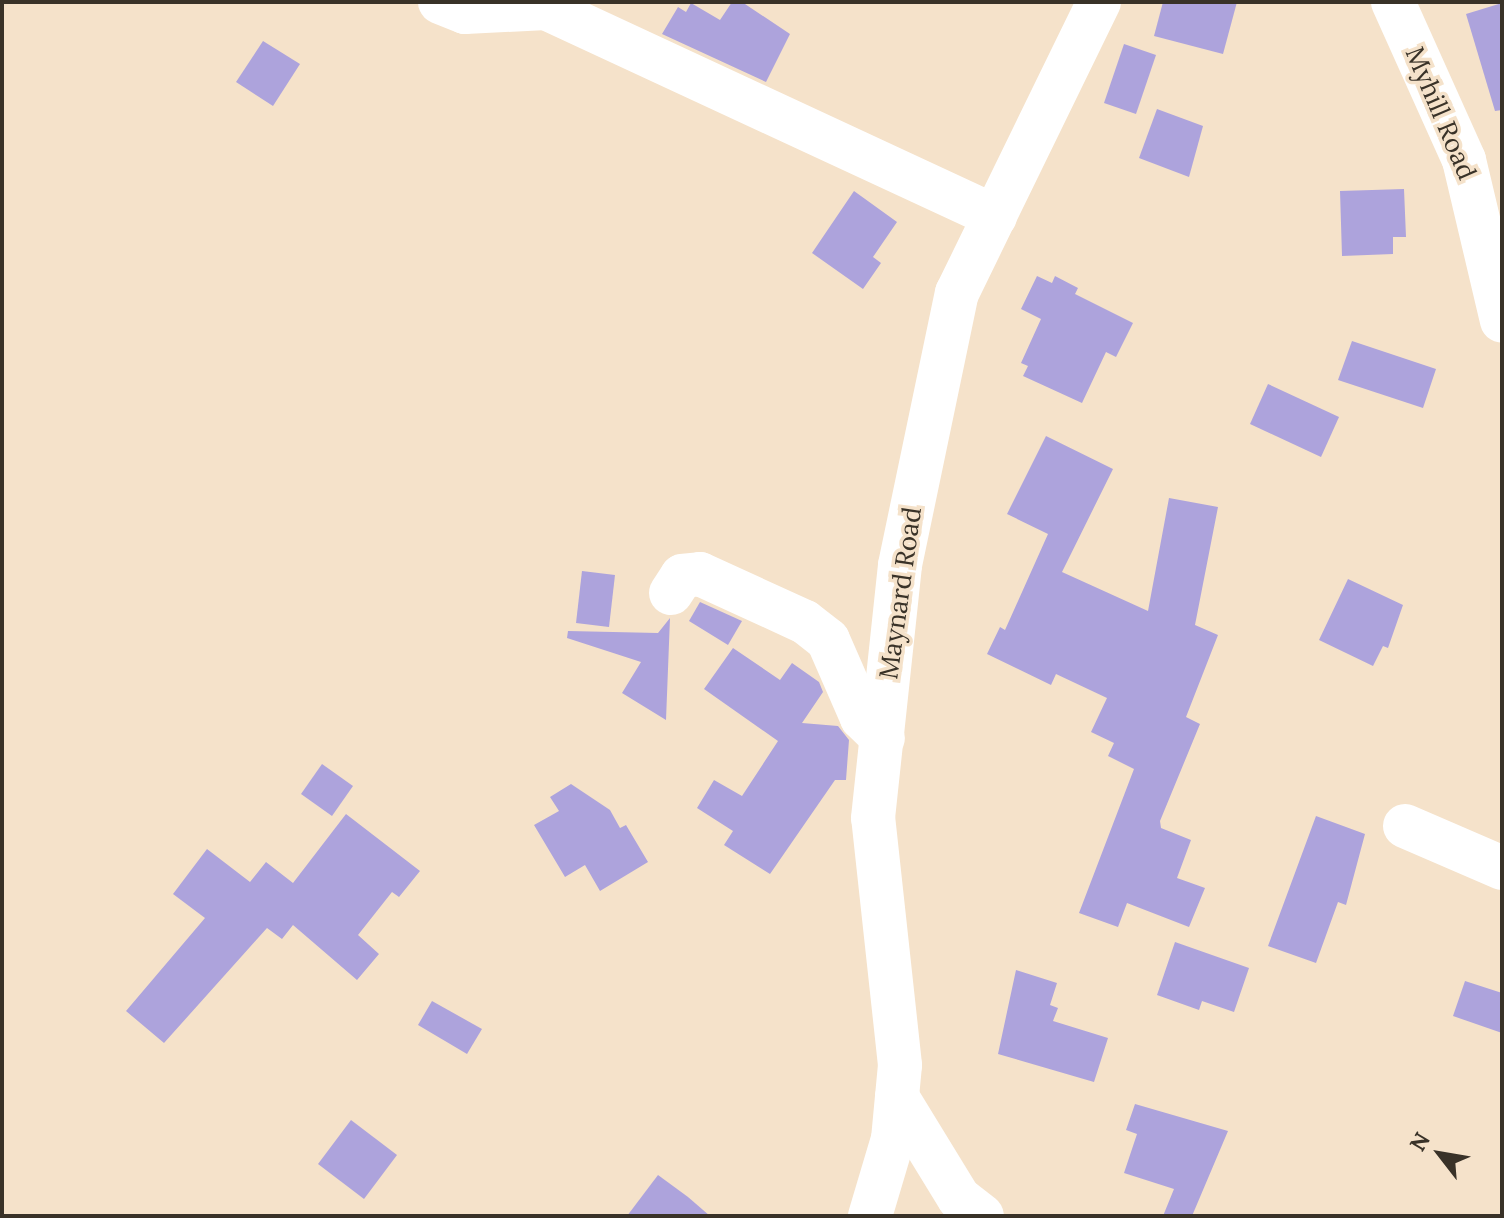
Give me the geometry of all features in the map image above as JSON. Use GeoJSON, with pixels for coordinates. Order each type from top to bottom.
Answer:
{"type":"FeatureCollection","features":[{"type":"Feature","properties":{"kind":"street"},"geometry":{"type":"LineString","coordinates":[[440,2],[465,12],[546,8],[995,216]]}},
{"type":"Feature","properties":{"kind":"street","name":"Maynard Road"},"geometry":{"type":"LineString","coordinates":[[870,1216],[893,1139],[900,1065],[873,818],[900,565],[944,341],[957,293],[1099,2]]}},
{"type":"Feature","properties":{"kind":"street","name":"Myhill Road"},"geometry":{"type":"LineString","coordinates":[[1393,2],[1464,160],[1502,321]]}},
{"type":"Feature","properties":{"kind":"street"},"geometry":{"type":"LineString","coordinates":[[671,593],[682,576],[700,574],[805,622],[828,640],[862,718],[883,738]]}},
{"type":"Feature","properties":{"kind":"street"},"geometry":{"type":"LineString","coordinates":[[1405,826],[1502,868]]}},
{"type":"Feature","properties":{"kind":"street"},"geometry":{"type":"LineString","coordinates":[[897,1097],[959,1198],[982,1216]]}},
{"type":"Feature","properties":{"kind":"building"},"geometry":{"type":"Polygon","coordinates":[[[732,2],[742,2],[790,34],[766,82],[662,34],[678,7],[686,12],[691,3],[720,20],[732,2]]]}},
{"type":"Feature","properties":{"kind":"building"},"geometry":{"type":"Polygon","coordinates":[[[1163,2],[1237,2],[1223,54],[1154,36],[1163,2]]]}},
{"type":"Feature","properties":{"kind":"building"},"geometry":{"type":"Polygon","coordinates":[[[1502,3],[1502,110],[1495,111],[1466,14],[1502,3]]]}},
{"type":"Feature","properties":{"kind":"building"},"geometry":{"type":"Polygon","coordinates":[[[263,41],[300,64],[273,106],[236,82],[263,41]]]}},
{"type":"Feature","properties":{"kind":"building"},"geometry":{"type":"Polygon","coordinates":[[[1124,44],[1156,55],[1136,114],[1104,103],[1124,44]]]}},
{"type":"Feature","properties":{"kind":"building"},"geometry":{"type":"Polygon","coordinates":[[[1157,109],[1203,126],[1189,177],[1139,158],[1157,109]]]}},
{"type":"Feature","properties":{"kind":"building"},"geometry":{"type":"Polygon","coordinates":[[[1404,189],[1406,237],[1393,237],[1393,254],[1342,256],[1340,191],[1404,189]]]}},
{"type":"Feature","properties":{"kind":"building"},"geometry":{"type":"Polygon","coordinates":[[[854,191],[897,222],[873,257],[881,263],[863,289],[812,253],[854,191]]]}},
{"type":"Feature","properties":{"kind":"building"},"geometry":{"type":"Polygon","coordinates":[[[1037,276],[1052,283],[1055,276],[1078,288],[1075,294],[1133,323],[1116,357],[1106,352],[1082,403],[1023,376],[1028,366],[1021,363],[1041,319],[1021,309],[1037,276]]]}},
{"type":"Feature","properties":{"kind":"building"},"geometry":{"type":"Polygon","coordinates":[[[1352,341],[1436,369],[1423,408],[1338,380],[1352,341]]]}},
{"type":"Feature","properties":{"kind":"building"},"geometry":{"type":"Polygon","coordinates":[[[1268,384],[1339,417],[1321,457],[1250,424],[1268,384]]]}},
{"type":"Feature","properties":{"kind":"building"},"geometry":{"type":"Polygon","coordinates":[[[1046,436],[1113,469],[1062,572],[1148,611],[1169,498],[1218,507],[1195,625],[1218,635],[1186,717],[1200,724],[1160,821],[1161,828],[1191,840],[1177,878],[1205,888],[1189,927],[1127,903],[1118,927],[1079,913],[1134,769],[1108,756],[1114,743],[1091,732],[1107,698],[1056,674],[1051,685],[987,654],[1000,627],[1005,630],[1048,534],[1007,514],[1046,436]]]}},
{"type":"Feature","properties":{"kind":"building"},"geometry":{"type":"Polygon","coordinates":[[[582,571],[615,575],[609,627],[576,623],[582,571]]]}},
{"type":"Feature","properties":{"kind":"building"},"geometry":{"type":"Polygon","coordinates":[[[1348,579],[1403,605],[1388,648],[1383,646],[1373,666],[1319,640],[1348,579]]]}},
{"type":"Feature","properties":{"kind":"building"},"geometry":{"type":"Polygon","coordinates":[[[700,602],[742,621],[728,645],[689,621],[700,602]]]}},
{"type":"Feature","properties":{"kind":"building"},"geometry":{"type":"Polygon","coordinates":[[[670,618],[666,720],[622,693],[641,662],[567,638],[568,631],[658,633],[670,618]]]}},
{"type":"Feature","properties":{"kind":"building"},"geometry":{"type":"Polygon","coordinates":[[[733,648],[780,680],[792,663],[819,682],[823,692],[802,723],[838,726],[849,740],[846,780],[835,780],[770,874],[724,845],[733,831],[697,808],[714,780],[742,796],[778,741],[704,689],[733,648]]]}},
{"type":"Feature","properties":{"kind":"building"},"geometry":{"type":"Polygon","coordinates":[[[322,764],[353,786],[332,816],[301,794],[322,764]]]}},
{"type":"Feature","properties":{"kind":"building"},"geometry":{"type":"Polygon","coordinates":[[[571,784],[610,810],[620,828],[626,825],[648,862],[600,891],[585,865],[565,877],[534,825],[559,811],[550,797],[571,784]]]}},
{"type":"Feature","properties":{"kind":"building"},"geometry":{"type":"Polygon","coordinates":[[[346,814],[420,871],[399,897],[392,892],[358,935],[379,954],[357,980],[293,925],[282,939],[267,928],[164,1043],[126,1011],[205,918],[173,894],[207,849],[250,882],[266,862],[293,883],[346,814]]]}},
{"type":"Feature","properties":{"kind":"building"},"geometry":{"type":"Polygon","coordinates":[[[1316,816],[1365,834],[1346,905],[1338,902],[1316,963],[1268,946],[1316,816]]]}},
{"type":"Feature","properties":{"kind":"building"},"geometry":{"type":"Polygon","coordinates":[[[1175,942],[1249,968],[1234,1012],[1202,1001],[1199,1010],[1157,995],[1175,942]]]}},
{"type":"Feature","properties":{"kind":"building"},"geometry":{"type":"Polygon","coordinates":[[[1016,970],[1057,983],[1050,1005],[1058,1008],[1053,1021],[1108,1038],[1094,1082],[998,1054],[1016,970]]]}},
{"type":"Feature","properties":{"kind":"building"},"geometry":{"type":"Polygon","coordinates":[[[1465,981],[1502,993],[1502,1033],[1453,1016],[1465,981]]]}},
{"type":"Feature","properties":{"kind":"building"},"geometry":{"type":"Polygon","coordinates":[[[432,1001],[482,1029],[467,1054],[418,1025],[432,1001]]]}},
{"type":"Feature","properties":{"kind":"building"},"geometry":{"type":"Polygon","coordinates":[[[1135,1104],[1228,1131],[1192,1216],[1163,1216],[1174,1189],[1124,1173],[1137,1134],[1126,1130],[1135,1104]]]}},
{"type":"Feature","properties":{"kind":"building"},"geometry":{"type":"Polygon","coordinates":[[[351,1120],[397,1155],[364,1199],[318,1164],[351,1120]]]}},
{"type":"Feature","properties":{"kind":"building"},"geometry":{"type":"Polygon","coordinates":[[[658,1175],[688,1197],[710,1216],[627,1216],[658,1175]]]}}]}
